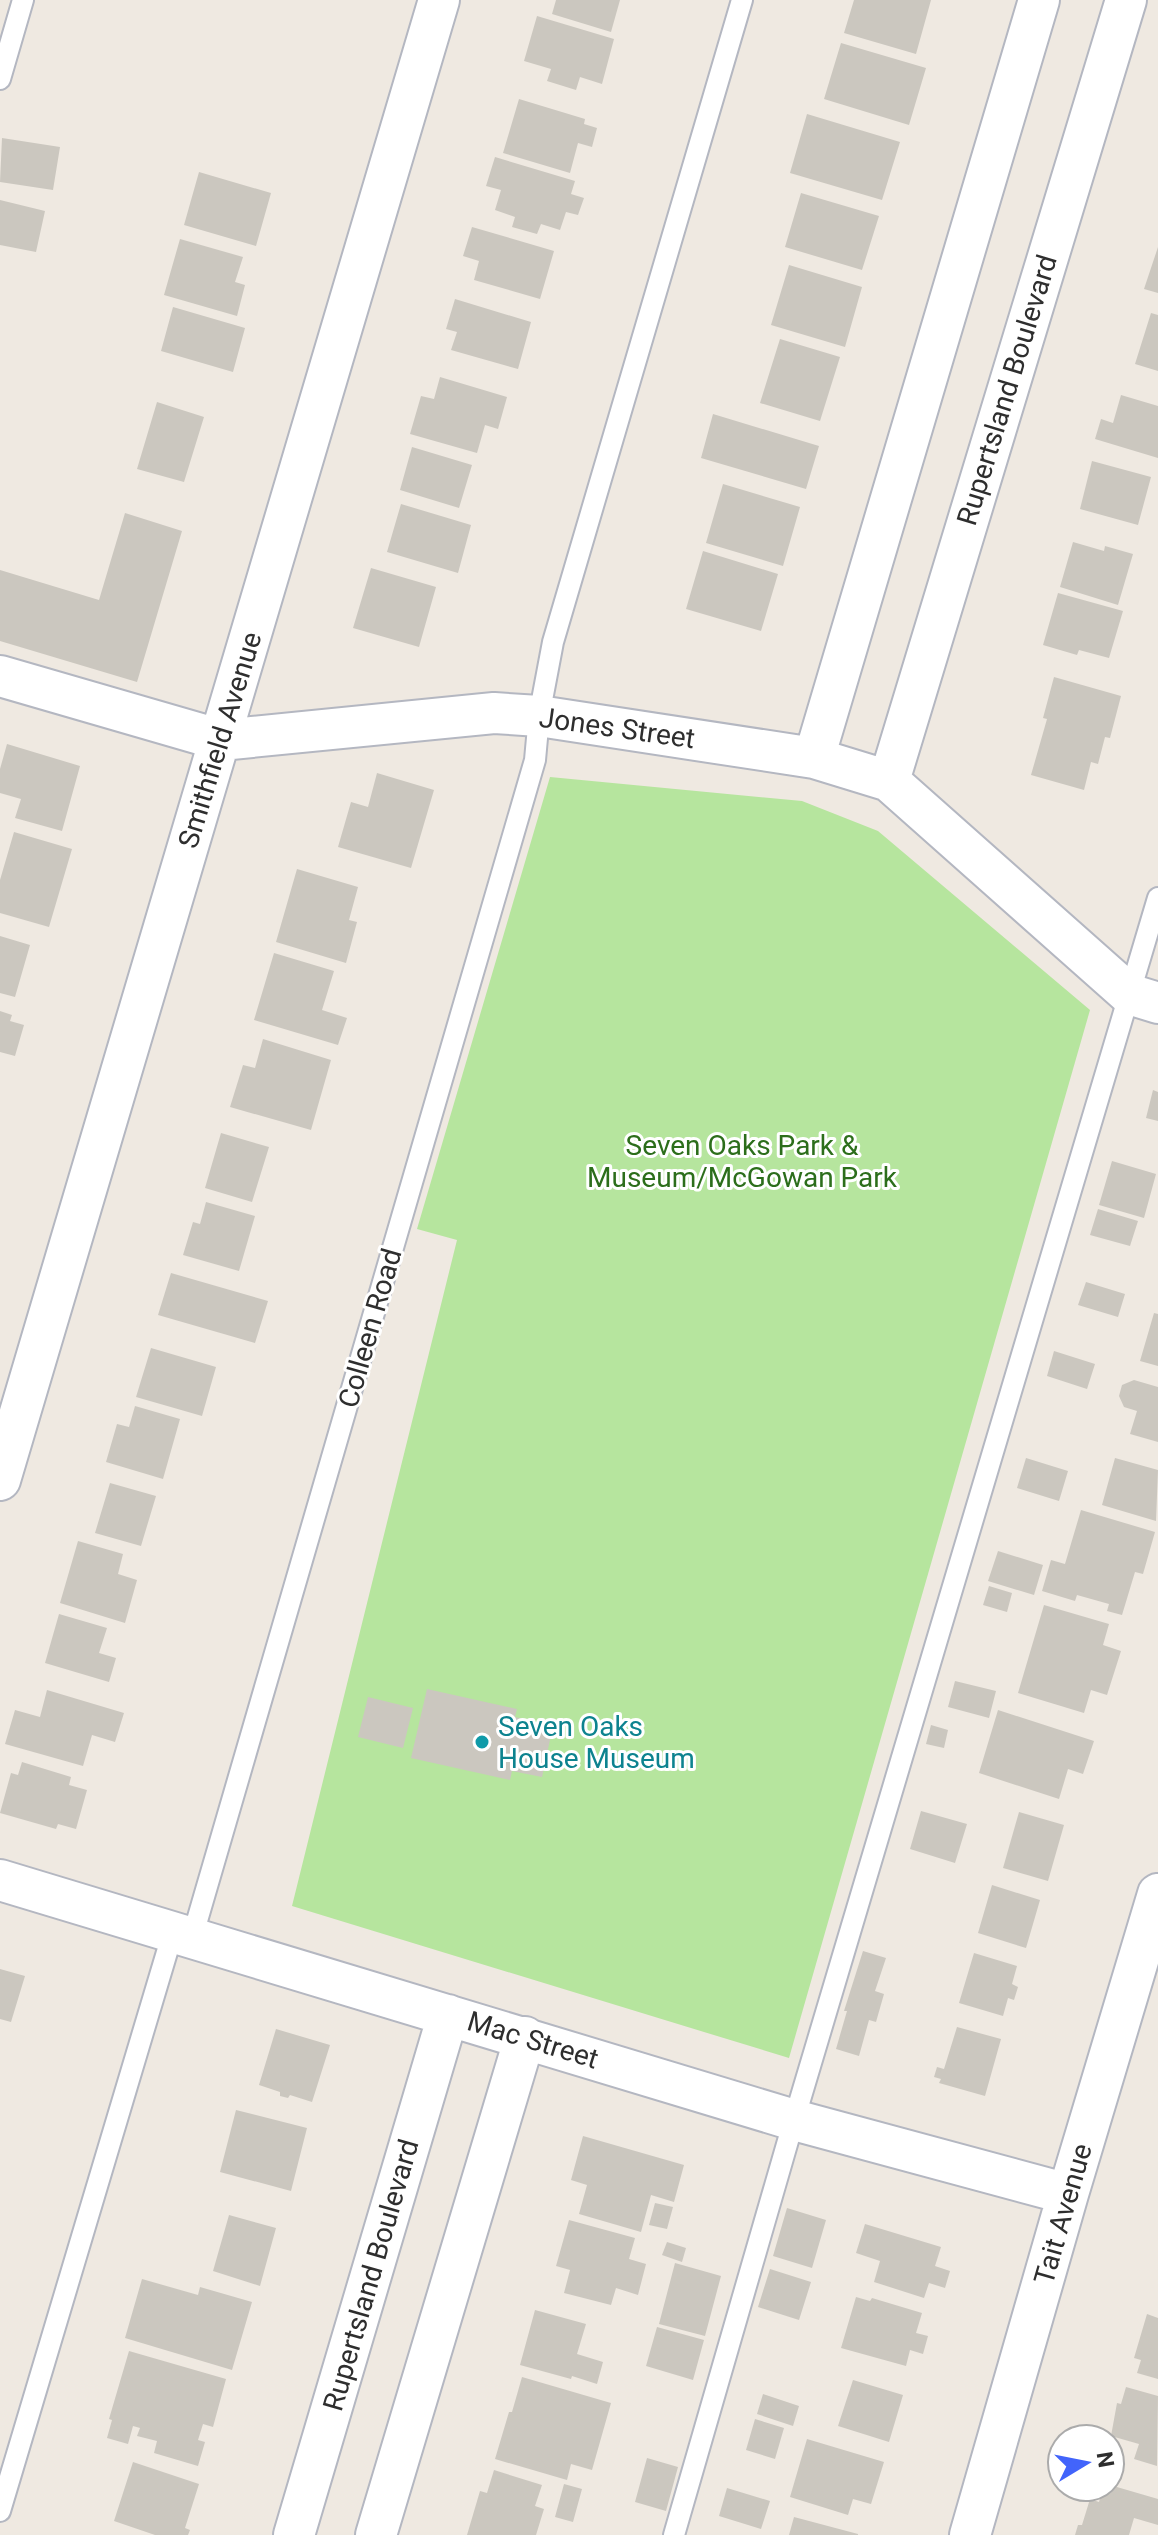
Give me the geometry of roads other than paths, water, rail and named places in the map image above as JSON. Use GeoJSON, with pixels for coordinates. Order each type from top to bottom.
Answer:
{"type":"FeatureCollection","features":[{"type":"Feature","properties":{"kind":"street","name":"Smithfield Avenue"},"geometry":{"type":"LineString","coordinates":[[0,1480],[439,0]]}},
{"type":"Feature","properties":{"kind":"street"},"geometry":{"type":"LineString","coordinates":[[814,758],[1039,0]]}},
{"type":"Feature","properties":{"kind":"street","name":"Rupertsland Boulevard"},"geometry":{"type":"LineString","coordinates":[[889,781],[1126,0]]}},
{"type":"Feature","properties":{"kind":"street","name":"Jones Street"},"geometry":{"type":"LineString","coordinates":[[0,676],[221,740],[494,713],[539,716],[814,758],[889,781],[1144,998]]}},
{"type":"Feature","properties":{"kind":"street","name":"Mac Street"},"geometry":{"type":"LineString","coordinates":[[0,1880],[794,2120],[1068,2194]]}},
{"type":"Feature","properties":{"kind":"street","name":"Tait Avenue"},"geometry":{"type":"LineString","coordinates":[[970,2535],[1158,1894]]}},
{"type":"Feature","properties":{"kind":"street","name":"Rupertsland Boulevard"},"geometry":{"type":"LineString","coordinates":[[294,2535],[448,2015]]}},
{"type":"Feature","properties":{"kind":"street"},"geometry":{"type":"LineString","coordinates":[[376,2535],[525,2037]]}},
{"type":"Feature","properties":{"kind":"lane"},"geometry":{"type":"LineString","coordinates":[[0,79],[23,0]]}},
{"type":"Feature","properties":{"kind":"lane","name":"Colleen Road"},"geometry":{"type":"LineString","coordinates":[[0,2511],[183,1935],[535,760],[539,716],[553,642],[742,0]]}},
{"type":"Feature","properties":{"kind":"lane"},"geometry":{"type":"LineString","coordinates":[[674,2535],[794,2120],[1144,998],[1158,898]]}},
{"type":"Feature","properties":{"kind":"place","name":"Seven Oaks House Museum"},"geometry":{"type":"Point","coordinates":[482,1742]}},
{"type":"Feature","properties":{"kind":"park label","name":"Seven Oaks Park & Museum/McGowan Park"},"geometry":{"type":"Point","coordinates":[742,1161]}}]}
